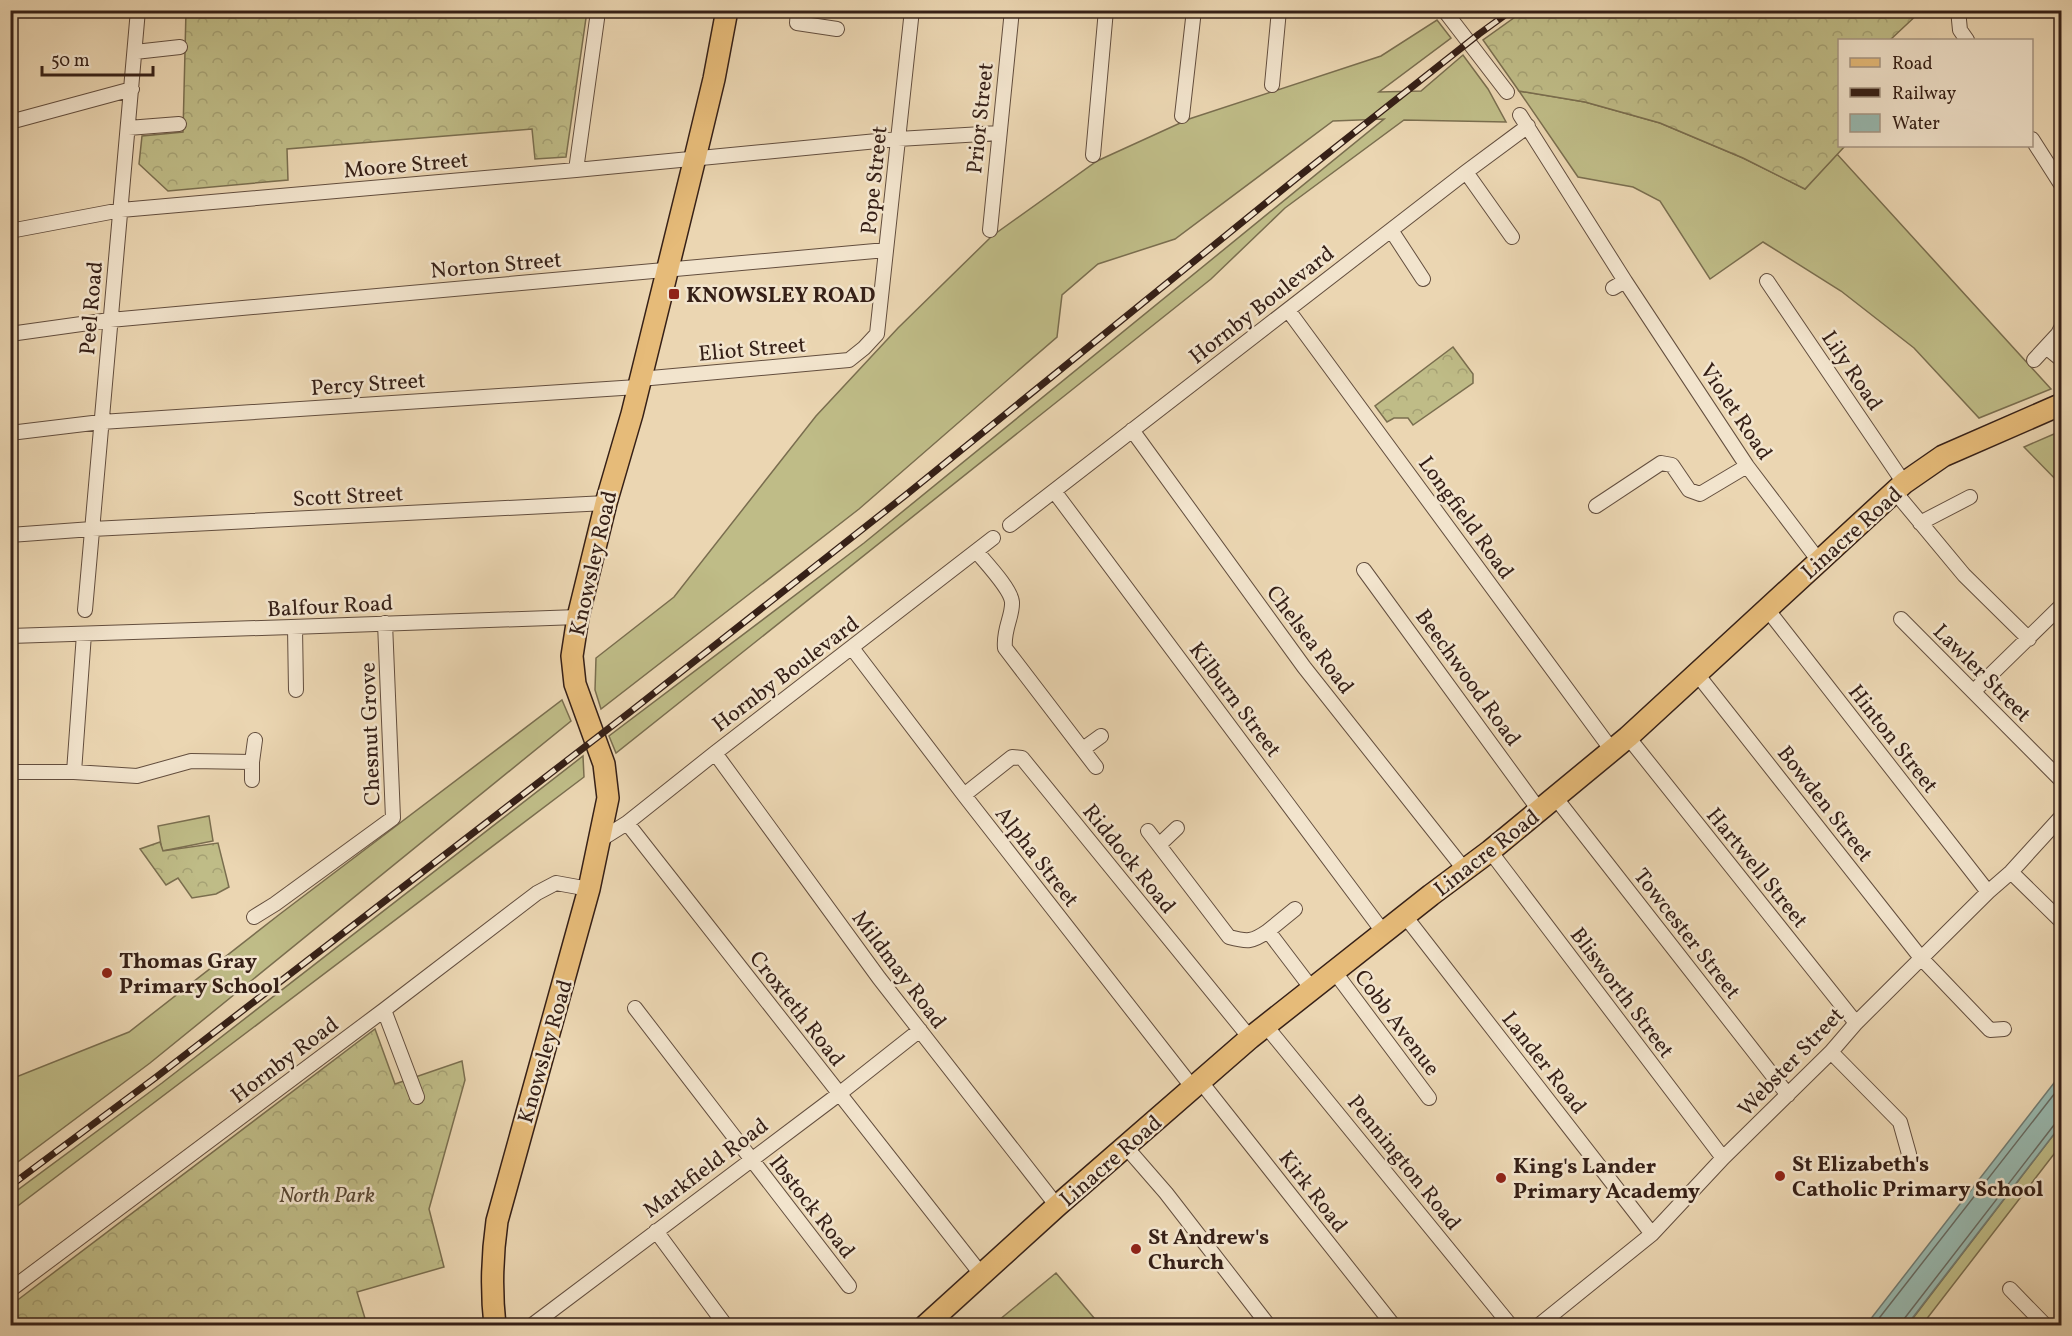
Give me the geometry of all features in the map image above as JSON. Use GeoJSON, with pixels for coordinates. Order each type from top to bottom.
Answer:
{"type":"FeatureCollection","features":[{"type":"Feature","properties":{"kind":"main road","name":"Knowsley Road"},"geometry":{"type":"LineString","coordinates":[[495,1326],[491,1286],[497,1221],[589,890],[608,798],[607,775],[573,672],[573,642],[606,503],[632,414],[695,158],[716,70],[727,10]]}},
{"type":"Feature","properties":{"kind":"main road","name":"Linacre Road"},"geometry":{"type":"LineString","coordinates":[[925,1326],[1057,1206],[1258,1032],[1464,869],[1490,851],[1619,743],[1899,488],[1943,456],[2061,404]]}},
{"type":"Feature","properties":{"kind":"street","name":"Peel Road"},"geometry":{"type":"LineString","coordinates":[[85,610],[138,10]]}},
{"type":"Feature","properties":{"kind":"street"},"geometry":{"type":"LineString","coordinates":[[798,10],[797,23],[837,29]]}},
{"type":"Feature","properties":{"kind":"street","name":"Pope Street"},"geometry":{"type":"LineString","coordinates":[[864,348],[878,334],[912,10]]}},
{"type":"Feature","properties":{"kind":"street","name":"Prior Street"},"geometry":{"type":"LineString","coordinates":[[990,230],[1012,10]]}},
{"type":"Feature","properties":{"kind":"street"},"geometry":{"type":"LineString","coordinates":[[1093,155],[1106,10]]}},
{"type":"Feature","properties":{"kind":"street"},"geometry":{"type":"LineString","coordinates":[[1182,116],[1194,10]]}},
{"type":"Feature","properties":{"kind":"street"},"geometry":{"type":"LineString","coordinates":[[1272,85],[1279,10]]}},
{"type":"Feature","properties":{"kind":"street"},"geometry":{"type":"LineString","coordinates":[[1444,10],[1507,92]]}},
{"type":"Feature","properties":{"kind":"street"},"geometry":{"type":"LineString","coordinates":[[1958,10],[1960,30],[1966,39]]}},
{"type":"Feature","properties":{"kind":"street"},"geometry":{"type":"LineString","coordinates":[[576,170],[597,19]]}},
{"type":"Feature","properties":{"kind":"street"},"geometry":{"type":"LineString","coordinates":[[135,52],[180,47]]}},
{"type":"Feature","properties":{"kind":"street"},"geometry":{"type":"LineString","coordinates":[[10,122],[132,88]]}},
{"type":"Feature","properties":{"kind":"street","name":"Violet Road"},"geometry":{"type":"LineString","coordinates":[[1524,121],[1619,285],[1747,466],[1819,561]]}},
{"type":"Feature","properties":{"kind":"street","name":"Hornby Boulevard"},"geometry":{"type":"LineString","coordinates":[[1010,525],[1467,172],[1524,121]]}},
{"type":"Feature","properties":{"kind":"street"},"geometry":{"type":"LineString","coordinates":[[128,128],[179,124]]}},
{"type":"Feature","properties":{"kind":"street","name":"Moore Street"},"geometry":{"type":"LineString","coordinates":[[10,231],[121,210],[898,139],[999,133]]}},
{"type":"Feature","properties":{"kind":"street"},"geometry":{"type":"LineString","coordinates":[[2033,142],[2061,186]]}},
{"type":"Feature","properties":{"kind":"street"},"geometry":{"type":"LineString","coordinates":[[1467,172],[1512,237]]}},
{"type":"Feature","properties":{"kind":"street"},"geometry":{"type":"LineString","coordinates":[[1391,230],[1423,279]]}},
{"type":"Feature","properties":{"kind":"street","name":"Norton Street"},"geometry":{"type":"LineString","coordinates":[[10,334],[110,320],[886,250]]}},
{"type":"Feature","properties":{"kind":"street","name":"Lily Road"},"geometry":{"type":"LineString","coordinates":[[1767,281],[1920,523],[1964,575],[2029,639]]}},
{"type":"Feature","properties":{"kind":"street","name":"Longfield Road"},"geometry":{"type":"LineString","coordinates":[[1288,310],[1619,743]]}},
{"type":"Feature","properties":{"kind":"street"},"geometry":{"type":"LineString","coordinates":[[2034,360],[2058,334],[2061,326]]}},
{"type":"Feature","properties":{"kind":"street"},"geometry":{"type":"LineString","coordinates":[[2046,347],[2061,360]]}},
{"type":"Feature","properties":{"kind":"street","name":"Eliot Street"},"geometry":{"type":"LineString","coordinates":[[639,383],[849,360],[864,348]]}},
{"type":"Feature","properties":{"kind":"street","name":"Percy Street"},"geometry":{"type":"LineString","coordinates":[[10,433],[101,422],[639,383]]}},
{"type":"Feature","properties":{"kind":"street","name":"Chelsea Road"},"geometry":{"type":"LineString","coordinates":[[1132,430],[1304,667],[1464,869]]}},
{"type":"Feature","properties":{"kind":"street"},"geometry":{"type":"LineString","coordinates":[[1596,506],[1660,463],[1671,465],[1689,490],[1700,494],[1747,466]]}},
{"type":"Feature","properties":{"kind":"street","name":"Kilburn Street"},"geometry":{"type":"LineString","coordinates":[[1054,491],[1384,933]]}},
{"type":"Feature","properties":{"kind":"street"},"geometry":{"type":"LineString","coordinates":[[1920,523],[1970,496]]}},
{"type":"Feature","properties":{"kind":"street","name":"Scott Street"},"geometry":{"type":"LineString","coordinates":[[10,535],[606,503]]}},
{"type":"Feature","properties":{"kind":"street","name":"Hornby Boulevard"},"geometry":{"type":"LineString","coordinates":[[600,840],[627,823],[993,538]]}},
{"type":"Feature","properties":{"kind":"street"},"geometry":{"type":"LineString","coordinates":[[977,552],[1008,591],[1012,602],[1004,637],[1005,648],[1096,766]]}},
{"type":"Feature","properties":{"kind":"street","name":"Beechwood Road"},"geometry":{"type":"LineString","coordinates":[[1364,570],[1547,804]]}},
{"type":"Feature","properties":{"kind":"street"},"geometry":{"type":"LineString","coordinates":[[1974,691],[2061,605]]}},
{"type":"Feature","properties":{"kind":"street","name":"Hinton Street"},"geometry":{"type":"LineString","coordinates":[[1767,609],[1988,892]]}},
{"type":"Feature","properties":{"kind":"street","name":"Balfour Road"},"geometry":{"type":"LineString","coordinates":[[10,636],[578,617]]}},
{"type":"Feature","properties":{"kind":"street","name":"Lawler Street"},"geometry":{"type":"LineString","coordinates":[[1901,619],[2061,781]]}},
{"type":"Feature","properties":{"kind":"street","name":"Chesnut Grove"},"geometry":{"type":"LineString","coordinates":[[254,917],[393,818],[385,623]]}},
{"type":"Feature","properties":{"kind":"street"},"geometry":{"type":"LineString","coordinates":[[295,628],[296,690]]}},
{"type":"Feature","properties":{"kind":"street"},"geometry":{"type":"LineString","coordinates":[[74,772],[84,634]]}},
{"type":"Feature","properties":{"kind":"street","name":"Alpha Street"},"geometry":{"type":"LineString","coordinates":[[852,648],[964,795],[1197,1085]]}},
{"type":"Feature","properties":{"kind":"street","name":"Bowden Street"},"geometry":{"type":"LineString","coordinates":[[1697,674],[1921,958],[1990,1030],[2004,1029]]}},
{"type":"Feature","properties":{"kind":"street"},"geometry":{"type":"LineString","coordinates":[[1083,749],[1101,735]]}},
{"type":"Feature","properties":{"kind":"street"},"geometry":{"type":"LineString","coordinates":[[252,780],[255,740]]}},
{"type":"Feature","properties":{"kind":"street","name":"Hartwell Street"},"geometry":{"type":"LineString","coordinates":[[1619,743],[1856,1023]]}},
{"type":"Feature","properties":{"kind":"street","name":"Mildmay Road"},"geometry":{"type":"LineString","coordinates":[[715,753],[872,968],[1057,1206]]}},
{"type":"Feature","properties":{"kind":"street","name":"Riddock Road"},"geometry":{"type":"LineString","coordinates":[[964,795],[1012,757],[1022,758],[1258,1032]]}},
{"type":"Feature","properties":{"kind":"street"},"geometry":{"type":"LineString","coordinates":[[10,772],[74,772],[137,776],[191,761],[252,762]]}},
{"type":"Feature","properties":{"kind":"street","name":"Towcester Street"},"geometry":{"type":"LineString","coordinates":[[1547,804],[1788,1095]]}},
{"type":"Feature","properties":{"kind":"street","name":"Webster Street"},"geometry":{"type":"LineString","coordinates":[[1538,1326],[1652,1234],[1724,1158],[1831,1052],[1856,1023],[2011,872],[2061,816]]}},
{"type":"Feature","properties":{"kind":"street","name":"Croxteth Road"},"geometry":{"type":"LineString","coordinates":[[627,823],[981,1274]]}},
{"type":"Feature","properties":{"kind":"street"},"geometry":{"type":"LineString","coordinates":[[1159,845],[1177,828]]}},
{"type":"Feature","properties":{"kind":"street"},"geometry":{"type":"LineString","coordinates":[[1148,831],[1229,937],[1246,941],[1256,939],[1294,909]]}},
{"type":"Feature","properties":{"kind":"street","name":"Blisworth Street"},"geometry":{"type":"LineString","coordinates":[[1490,851],[1724,1158]]}},
{"type":"Feature","properties":{"kind":"street"},"geometry":{"type":"LineString","coordinates":[[2011,872],[2061,922]]}},
{"type":"Feature","properties":{"kind":"street","name":"Hornby Road"},"geometry":{"type":"LineString","coordinates":[[10,1290],[537,893],[556,883],[589,890]]}},
{"type":"Feature","properties":{"kind":"street","name":"Lander Road"},"geometry":{"type":"LineString","coordinates":[[1405,916],[1652,1234]]}},
{"type":"Feature","properties":{"kind":"street"},"geometry":{"type":"LineString","coordinates":[[1268,931],[1312,988]]}},
{"type":"Feature","properties":{"kind":"street","name":"Cobb Avenue"},"geometry":{"type":"LineString","coordinates":[[1334,971],[1429,1098]]}},
{"type":"Feature","properties":{"kind":"street","name":"Ibstock Road"},"geometry":{"type":"LineString","coordinates":[[635,1008],[849,1286]]}},
{"type":"Feature","properties":{"kind":"street"},"geometry":{"type":"LineString","coordinates":[[384,1010],[417,1097]]}},
{"type":"Feature","properties":{"kind":"street","name":"Markfield Road"},"geometry":{"type":"LineString","coordinates":[[531,1326],[839,1094],[920,1030]]}},
{"type":"Feature","properties":{"kind":"street","name":"Pennington Road"},"geometry":{"type":"LineString","coordinates":[[1258,1032],[1511,1326]]}},
{"type":"Feature","properties":{"kind":"street"},"geometry":{"type":"LineString","coordinates":[[1831,1052],[1900,1122],[1909,1154]]}},
{"type":"Feature","properties":{"kind":"street","name":"Kirk Road"},"geometry":{"type":"LineString","coordinates":[[1197,1085],[1394,1326]]}},
{"type":"Feature","properties":{"kind":"street"},"geometry":{"type":"LineString","coordinates":[[1126,1147],[1166,1192],[1269,1326]]}},
{"type":"Feature","properties":{"kind":"street"},"geometry":{"type":"LineString","coordinates":[[656,1231],[726,1326]]}},
{"type":"Feature","properties":{"kind":"street"},"geometry":{"type":"LineString","coordinates":[[2010,1289],[2046,1326]]}},
{"type":"Feature","properties":{"kind":"green space"},"geometry":{"type":"Polygon","coordinates":[[[1525,10],[1921,10],[1891,39],[1838,39],[1838,147],[1844,147],[1805,189],[1743,158],[1660,123],[1585,102],[1519,91],[1483,40],[1525,10]]]}},
{"type":"Feature","properties":{"kind":"green space"},"geometry":{"type":"Polygon","coordinates":[[[186,11],[587,11],[566,157],[535,159],[532,129],[287,149],[288,180],[168,191],[139,164],[142,136],[183,132],[186,11]]]}},
{"type":"Feature","properties":{"kind":"green space"},"geometry":{"type":"Polygon","coordinates":[[[1437,20],[1451,38],[1379,92],[1421,91],[1463,55],[1488,89],[1506,122],[1404,120],[1285,208],[1211,279],[616,753],[609,736],[864,543],[1384,119],[1333,121],[1175,239],[1098,264],[1062,295],[1057,337],[859,509],[601,709],[595,690],[596,658],[674,597],[816,416],[898,328],[992,236],[1097,161],[1189,119],[1381,56],[1437,20]]]}},
{"type":"Feature","properties":{"kind":"green space"},"geometry":{"type":"Polygon","coordinates":[[[1519,91],[1585,102],[1660,123],[1743,158],[1805,189],[1837,154],[2051,389],[1979,418],[1914,348],[1841,291],[1763,242],[1710,279],[1660,201],[1633,187],[1578,177],[1519,91]]]}},
{"type":"Feature","properties":{"kind":"green space"},"geometry":{"type":"Polygon","coordinates":[[[1453,347],[1473,374],[1473,383],[1413,425],[1408,418],[1394,418],[1387,422],[1375,406],[1453,347]]]}},
{"type":"Feature","properties":{"kind":"green space"},"geometry":{"type":"Polygon","coordinates":[[[2061,431],[2061,485],[2024,447],[2061,431]]]}},
{"type":"Feature","properties":{"kind":"green space"},"geometry":{"type":"Polygon","coordinates":[[[562,700],[571,721],[150,1063],[11,1167],[11,1079],[129,1032],[562,700]]]}},
{"type":"Feature","properties":{"kind":"green space"},"geometry":{"type":"Polygon","coordinates":[[[583,756],[584,777],[11,1211],[11,1195],[162,1083],[583,756]]]}},
{"type":"Feature","properties":{"kind":"green space"},"geometry":{"type":"Polygon","coordinates":[[[209,816],[213,841],[162,851],[158,826],[209,816]]]}},
{"type":"Feature","properties":{"kind":"green space"},"geometry":{"type":"Polygon","coordinates":[[[160,842],[163,851],[218,843],[229,887],[216,894],[192,898],[178,878],[166,885],[140,849],[160,842]]]}},
{"type":"Feature","properties":{"kind":"green space","name":"North Park"},"geometry":{"type":"Polygon","coordinates":[[[375,1029],[395,1084],[462,1061],[465,1080],[429,1209],[444,1267],[357,1292],[367,1325],[11,1326],[11,1305],[375,1029]]]}},
{"type":"Feature","properties":{"kind":"green space"},"geometry":{"type":"Polygon","coordinates":[[[2061,1125],[2061,1145],[1922,1325],[1907,1326],[2061,1125]]]}},
{"type":"Feature","properties":{"kind":"green space"},"geometry":{"type":"Polygon","coordinates":[[[1056,1273],[1100,1325],[993,1325],[1056,1273]]]}},
{"type":"Feature","properties":{"kind":"water"},"geometry":{"type":"Polygon","coordinates":[[[2061,1074],[2061,1125],[1907,1325],[1866,1325],[2061,1074]]]}},
{"type":"Feature","properties":{"kind":"railway"},"geometry":{"type":"LineString","coordinates":[[10,1186],[155,1078],[630,712],[907,494],[1298,177],[1512,10]]}},
{"type":"Feature","properties":{"kind":"place","name":"KNOWSLEY ROAD"},"geometry":{"type":"Point","coordinates":[674,294]}},
{"type":"Feature","properties":{"kind":"place","name":"Thomas Gray Primary School"},"geometry":{"type":"Point","coordinates":[107,973]}},
{"type":"Feature","properties":{"kind":"place","name":"St Elizabeth's Catholic Primary School"},"geometry":{"type":"Point","coordinates":[1780,1176]}},
{"type":"Feature","properties":{"kind":"place","name":"King's Lander Primary Academy"},"geometry":{"type":"Point","coordinates":[1501,1178]}},
{"type":"Feature","properties":{"kind":"place","name":"St Andrew's Church"},"geometry":{"type":"Point","coordinates":[1136,1249]}}]}
